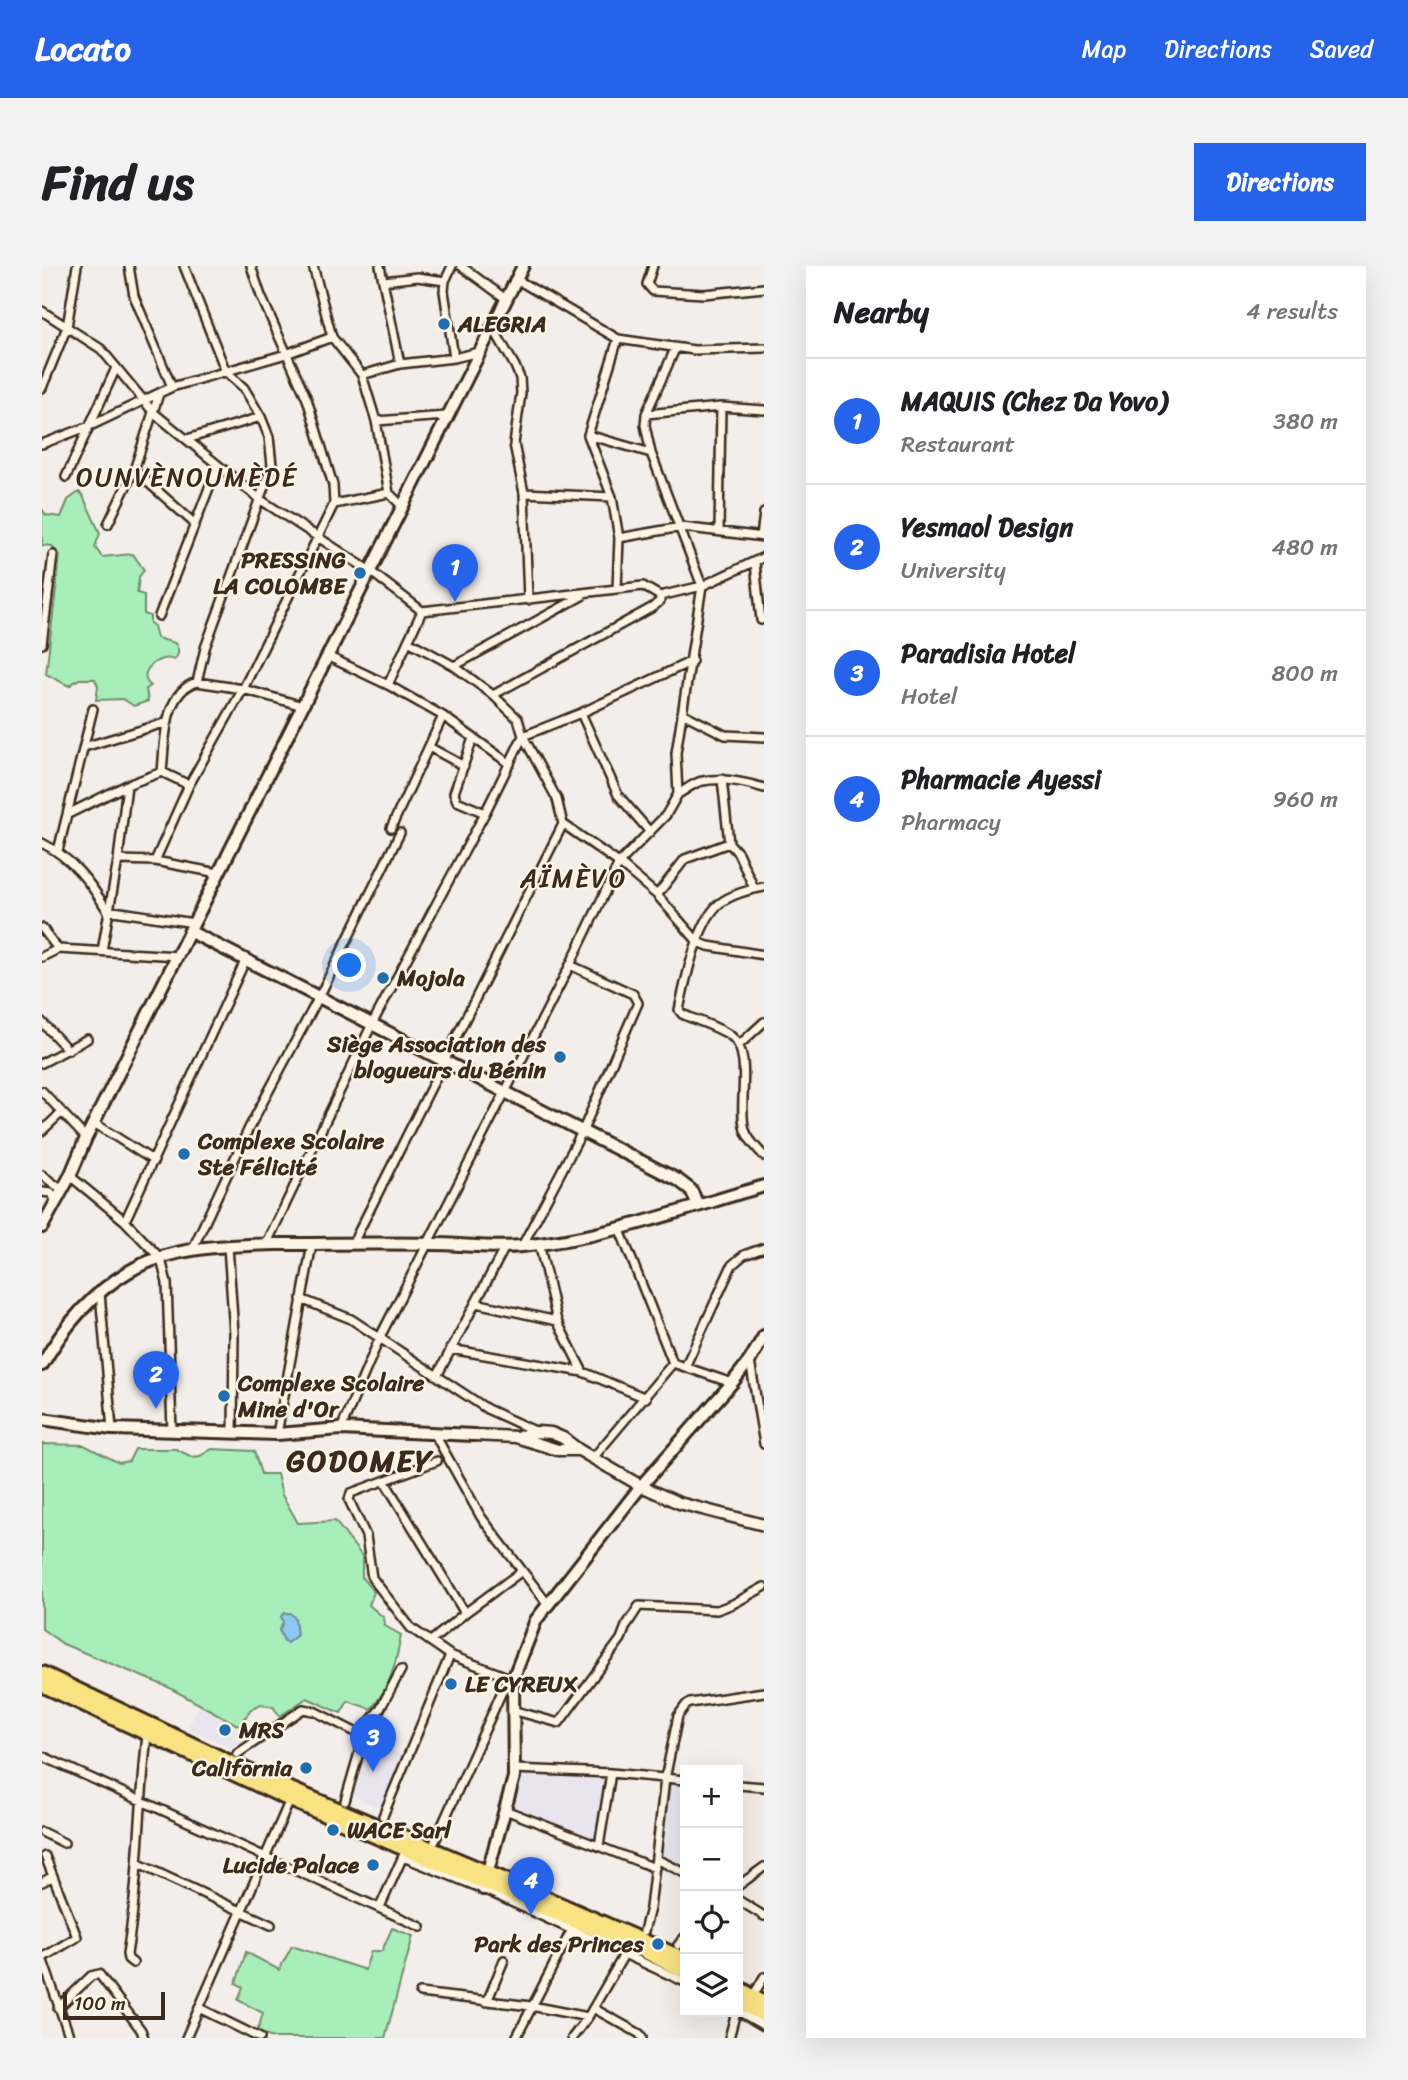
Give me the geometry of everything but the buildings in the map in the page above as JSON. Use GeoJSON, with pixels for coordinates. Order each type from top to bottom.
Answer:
{"type":"FeatureCollection","features":[{"type":"Feature","properties":{"kind":"highway"},"geometry":{"type":"LineString","coordinates":[[42,1673],[680,1970]]}},
{"type":"Feature","properties":{"kind":"highway"},"geometry":{"type":"LineString","coordinates":[[42,1685],[405,1853],[485,1881],[680,1957]]}},
{"type":"Feature","properties":{"kind":"highway"},"geometry":{"type":"LineString","coordinates":[[743,2005],[764,2016]]}},
{"type":"Feature","properties":{"kind":"main road"},"geometry":{"type":"LineString","coordinates":[[42,1227],[71,1176],[86,1138],[523,266]]}},
{"type":"Feature","properties":{"kind":"main road"},"geometry":{"type":"LineString","coordinates":[[192,928],[245,961],[678,1180],[691,1190],[698,1205]]}},
{"type":"Feature","properties":{"kind":"main road"},"geometry":{"type":"LineString","coordinates":[[42,1365],[64,1331],[81,1310],[100,1293],[128,1272],[192,1251],[228,1246],[353,1242],[522,1246],[620,1230],[764,1186]]}},
{"type":"Feature","properties":{"kind":"main road"},"geometry":{"type":"LineString","coordinates":[[485,1881],[514,1769],[511,1679],[530,1633],[547,1603],[641,1486],[732,1383],[764,1336]]}},
{"type":"Feature","properties":{"kind":"main road"},"geometry":{"type":"LineString","coordinates":[[42,1419],[111,1429],[277,1434],[341,1429],[474,1435]]}},
{"type":"Feature","properties":{"kind":"main road"},"geometry":{"type":"LineString","coordinates":[[42,1426],[72,1425]]}},
{"type":"Feature","properties":{"kind":"street"},"geometry":{"type":"LineString","coordinates":[[42,388],[67,327],[77,266]]}},
{"type":"Feature","properties":{"kind":"street"},"geometry":{"type":"LineString","coordinates":[[129,266],[134,296],[172,387]]}},
{"type":"Feature","properties":{"kind":"street"},"geometry":{"type":"LineString","coordinates":[[184,266],[226,372],[244,388],[261,417],[269,437],[272,466],[205,649],[197,682]]}},
{"type":"Feature","properties":{"kind":"street"},"geometry":{"type":"LineString","coordinates":[[155,861],[189,785],[243,688],[334,504],[333,485],[311,411],[251,266]]}},
{"type":"Feature","properties":{"kind":"street"},"geometry":{"type":"LineString","coordinates":[[313,266],[332,337],[362,375],[376,421],[389,494],[402,506]]}},
{"type":"Feature","properties":{"kind":"street"},"geometry":{"type":"LineString","coordinates":[[380,266],[400,363]]}},
{"type":"Feature","properties":{"kind":"street"},"geometry":{"type":"LineString","coordinates":[[452,266],[444,281],[454,358]]}},
{"type":"Feature","properties":{"kind":"street"},"geometry":{"type":"LineString","coordinates":[[461,266],[506,299]]}},
{"type":"Feature","properties":{"kind":"street"},"geometry":{"type":"LineString","coordinates":[[653,266],[647,284],[653,291],[704,294],[764,288]]}},
{"type":"Feature","properties":{"kind":"street"},"geometry":{"type":"LineString","coordinates":[[384,281],[417,277],[444,281]]}},
{"type":"Feature","properties":{"kind":"street"},"geometry":{"type":"LineString","coordinates":[[516,279],[618,339],[675,349],[764,348]]}},
{"type":"Feature","properties":{"kind":"street"},"geometry":{"type":"LineString","coordinates":[[42,311],[101,349],[154,412],[261,500],[370,571],[422,611],[643,586],[660,596],[702,586],[764,557]]}},
{"type":"Feature","properties":{"kind":"street"},"geometry":{"type":"LineString","coordinates":[[492,326],[520,378],[521,393],[514,444],[524,492],[528,600]]}},
{"type":"Feature","properties":{"kind":"street"},"geometry":{"type":"LineString","coordinates":[[42,444],[92,425],[172,387],[286,355],[332,337]]}},
{"type":"Feature","properties":{"kind":"street"},"geometry":{"type":"LineString","coordinates":[[617,589],[619,538],[611,497],[589,435],[618,339]]}},
{"type":"Feature","properties":{"kind":"street"},"geometry":{"type":"LineString","coordinates":[[675,349],[646,414],[645,425],[651,453],[702,586],[676,753],[678,794]]}},
{"type":"Feature","properties":{"kind":"street"},"geometry":{"type":"LineString","coordinates":[[362,375],[400,363],[454,358],[479,352]]}},
{"type":"Feature","properties":{"kind":"street"},"geometry":{"type":"LineString","coordinates":[[66,477],[116,368]]}},
{"type":"Feature","properties":{"kind":"street"},"geometry":{"type":"LineString","coordinates":[[108,524],[134,470],[159,394]]}},
{"type":"Feature","properties":{"kind":"street"},"geometry":{"type":"LineString","coordinates":[[646,414],[722,407],[764,410]]}},
{"type":"Feature","properties":{"kind":"street"},"geometry":{"type":"LineString","coordinates":[[719,531],[722,407]]}},
{"type":"Feature","properties":{"kind":"street"},"geometry":{"type":"LineString","coordinates":[[376,421],[446,415]]}},
{"type":"Feature","properties":{"kind":"street"},"geometry":{"type":"LineString","coordinates":[[187,439],[261,417]]}},
{"type":"Feature","properties":{"kind":"street"},"geometry":{"type":"LineString","coordinates":[[589,435],[651,453]]}},
{"type":"Feature","properties":{"kind":"street"},"geometry":{"type":"LineString","coordinates":[[159,616],[218,466]]}},
{"type":"Feature","properties":{"kind":"street"},"geometry":{"type":"LineString","coordinates":[[134,470],[195,524]]}},
{"type":"Feature","properties":{"kind":"street"},"geometry":{"type":"LineString","coordinates":[[524,492],[611,497]]}},
{"type":"Feature","properties":{"kind":"street"},"geometry":{"type":"LineString","coordinates":[[334,504],[389,494]]}},
{"type":"Feature","properties":{"kind":"street"},"geometry":{"type":"LineString","coordinates":[[619,538],[681,527],[762,537],[764,513]]}},
{"type":"Feature","properties":{"kind":"street"},"geometry":{"type":"LineString","coordinates":[[42,644],[53,555]]}},
{"type":"Feature","properties":{"kind":"street"},"geometry":{"type":"LineString","coordinates":[[755,563],[761,620]]}},
{"type":"Feature","properties":{"kind":"street"},"geometry":{"type":"LineString","coordinates":[[454,666],[586,594]]}},
{"type":"Feature","properties":{"kind":"street"},"geometry":{"type":"LineString","coordinates":[[493,695],[653,607],[660,601],[660,596]]}},
{"type":"Feature","properties":{"kind":"street"},"geometry":{"type":"LineString","coordinates":[[388,685],[422,611]]}},
{"type":"Feature","properties":{"kind":"street"},"geometry":{"type":"LineString","coordinates":[[408,641],[454,666],[493,695],[518,719],[523,736],[556,799],[563,824],[619,863],[657,895],[698,942],[764,955]]}},
{"type":"Feature","properties":{"kind":"street"},"geometry":{"type":"LineString","coordinates":[[327,656],[388,685],[443,716],[510,764]]}},
{"type":"Feature","properties":{"kind":"street"},"geometry":{"type":"LineString","coordinates":[[266,1245],[372,1024],[485,813],[523,736],[581,713],[692,661]]}},
{"type":"Feature","properties":{"kind":"street"},"geometry":{"type":"LineString","coordinates":[[162,772],[168,722],[181,690],[197,682],[243,688],[303,706]]}},
{"type":"Feature","properties":{"kind":"street"},"geometry":{"type":"LineString","coordinates":[[58,851],[93,709]]}},
{"type":"Feature","properties":{"kind":"street"},"geometry":{"type":"LineString","coordinates":[[581,713],[618,795],[650,832]]}},
{"type":"Feature","properties":{"kind":"street"},"geometry":{"type":"LineString","coordinates":[[682,713],[724,735],[764,737]]}},
{"type":"Feature","properties":{"kind":"street"},"geometry":{"type":"LineString","coordinates":[[391,828],[443,716]]}},
{"type":"Feature","properties":{"kind":"street"},"geometry":{"type":"LineString","coordinates":[[84,747],[168,722]]}},
{"type":"Feature","properties":{"kind":"street"},"geometry":{"type":"LineString","coordinates":[[473,738],[454,793],[457,801],[485,813]]}},
{"type":"Feature","properties":{"kind":"street"},"geometry":{"type":"LineString","coordinates":[[429,747],[464,766]]}},
{"type":"Feature","properties":{"kind":"street"},"geometry":{"type":"LineString","coordinates":[[68,814],[127,785],[162,772],[189,785]]}},
{"type":"Feature","properties":{"kind":"street"},"geometry":{"type":"LineString","coordinates":[[722,779],[729,843],[738,853],[754,888]]}},
{"type":"Feature","properties":{"kind":"street"},"geometry":{"type":"LineString","coordinates":[[341,1429],[380,1337],[570,965],[619,863],[666,815],[678,794],[700,781],[722,779],[764,788]]}},
{"type":"Feature","properties":{"kind":"street"},"geometry":{"type":"LineString","coordinates":[[102,951],[107,910],[118,860],[127,785]]}},
{"type":"Feature","properties":{"kind":"street"},"geometry":{"type":"LineString","coordinates":[[353,1242],[563,824]]}},
{"type":"Feature","properties":{"kind":"street"},"geometry":{"type":"LineString","coordinates":[[192,1251],[249,1128],[319,997],[400,833]]}},
{"type":"Feature","properties":{"kind":"street"},"geometry":{"type":"LineString","coordinates":[[42,843],[58,851],[89,881],[107,910],[192,928]]}},
{"type":"Feature","properties":{"kind":"street"},"geometry":{"type":"LineString","coordinates":[[657,895],[685,859],[729,843]]}},
{"type":"Feature","properties":{"kind":"street"},"geometry":{"type":"LineString","coordinates":[[118,860],[155,861],[219,873]]}},
{"type":"Feature","properties":{"kind":"street"},"geometry":{"type":"LineString","coordinates":[[764,887],[726,899],[710,915],[698,942],[679,1011],[732,1036],[739,1045],[742,1057],[744,1126],[748,1138],[764,1156]]}},
{"type":"Feature","properties":{"kind":"street"},"geometry":{"type":"LineString","coordinates":[[42,928],[58,949]]}},
{"type":"Feature","properties":{"kind":"street"},"geometry":{"type":"LineString","coordinates":[[42,957],[58,949],[179,956]]}},
{"type":"Feature","properties":{"kind":"street"},"geometry":{"type":"LineString","coordinates":[[125,1221],[245,961]]}},
{"type":"Feature","properties":{"kind":"street"},"geometry":{"type":"LineString","coordinates":[[522,1246],[583,1130],[638,1003],[633,994],[570,965]]}},
{"type":"Feature","properties":{"kind":"street"},"geometry":{"type":"LineString","coordinates":[[42,1022],[68,1050]]}},
{"type":"Feature","properties":{"kind":"street"},"geometry":{"type":"LineString","coordinates":[[739,1045],[764,1022]]}},
{"type":"Feature","properties":{"kind":"street"},"geometry":{"type":"LineString","coordinates":[[42,1063],[87,1039]]}},
{"type":"Feature","properties":{"kind":"street"},"geometry":{"type":"LineString","coordinates":[[42,1091],[86,1138]]}},
{"type":"Feature","properties":{"kind":"street"},"geometry":{"type":"LineString","coordinates":[[42,1131],[61,1113]]}},
{"type":"Feature","properties":{"kind":"street"},"geometry":{"type":"LineString","coordinates":[[94,1123],[154,1161]]}},
{"type":"Feature","properties":{"kind":"street"},"geometry":{"type":"LineString","coordinates":[[42,1175],[59,1196]]}},
{"type":"Feature","properties":{"kind":"street"},"geometry":{"type":"LineString","coordinates":[[71,1176],[125,1221],[161,1259],[167,1283],[172,1431]]}},
{"type":"Feature","properties":{"kind":"street"},"geometry":{"type":"LineString","coordinates":[[42,1192],[59,1196]]}},
{"type":"Feature","properties":{"kind":"street"},"geometry":{"type":"LineString","coordinates":[[620,1230],[673,1363],[732,1383]]}},
{"type":"Feature","properties":{"kind":"street"},"geometry":{"type":"LineString","coordinates":[[539,1243],[557,1321],[583,1372]]}},
{"type":"Feature","properties":{"kind":"street"},"geometry":{"type":"LineString","coordinates":[[277,1434],[312,1244]]}},
{"type":"Feature","properties":{"kind":"street"},"geometry":{"type":"LineString","coordinates":[[228,1246],[234,1333],[233,1432]]}},
{"type":"Feature","properties":{"kind":"street"},"geometry":{"type":"LineString","coordinates":[[437,1376],[505,1247]]}},
{"type":"Feature","properties":{"kind":"street"},"geometry":{"type":"LineString","coordinates":[[685,1367],[732,1265],[744,1255],[764,1248]]}},
{"type":"Feature","properties":{"kind":"street"},"geometry":{"type":"LineString","coordinates":[[100,1293],[111,1429]]}},
{"type":"Feature","properties":{"kind":"street"},"geometry":{"type":"LineString","coordinates":[[301,1299],[351,1319],[487,1409],[537,1432]]}},
{"type":"Feature","properties":{"kind":"street"},"geometry":{"type":"LineString","coordinates":[[476,1303],[557,1321]]}},
{"type":"Feature","properties":{"kind":"street"},"geometry":{"type":"LineString","coordinates":[[450,1349],[583,1372],[646,1398]]}},
{"type":"Feature","properties":{"kind":"street"},"geometry":{"type":"LineString","coordinates":[[750,1360],[764,1444]]}},
{"type":"Feature","properties":{"kind":"street"},"geometry":{"type":"LineString","coordinates":[[593,1458],[673,1363]]}},
{"type":"Feature","properties":{"kind":"street"},"geometry":{"type":"LineString","coordinates":[[516,1437],[537,1432],[551,1433],[641,1486],[679,1503],[763,1523]]}},
{"type":"Feature","properties":{"kind":"street"},"geometry":{"type":"LineString","coordinates":[[434,1433],[481,1517],[547,1603]]}},
{"type":"Feature","properties":{"kind":"street"},"geometry":{"type":"LineString","coordinates":[[474,1435],[516,1437],[558,1450],[579,1450]]}},
{"type":"Feature","properties":{"kind":"street"},"geometry":{"type":"LineString","coordinates":[[435,1841],[511,1679],[450,1655],[411,1628],[372,1578],[366,1536],[349,1500],[351,1493],[437,1461]]}},
{"type":"Feature","properties":{"kind":"street"},"geometry":{"type":"LineString","coordinates":[[385,1482],[465,1613]]}},
{"type":"Feature","properties":{"kind":"street"},"geometry":{"type":"LineString","coordinates":[[431,1642],[522,1571]]}},
{"type":"Feature","properties":{"kind":"street"},"geometry":{"type":"LineString","coordinates":[[512,1710],[559,1723],[621,1639],[639,1606],[717,1610],[764,1587]]}},
{"type":"Feature","properties":{"kind":"street"},"geometry":{"type":"LineString","coordinates":[[383,1816],[450,1655]]}},
{"type":"Feature","properties":{"kind":"street"},"geometry":{"type":"LineString","coordinates":[[345,1801],[367,1725],[385,1700],[401,1670]]}},
{"type":"Feature","properties":{"kind":"street"},"geometry":{"type":"LineString","coordinates":[[644,1931],[650,1908],[665,1779],[678,1716],[686,1705],[764,1692]]}},
{"type":"Feature","properties":{"kind":"street"},"geometry":{"type":"LineString","coordinates":[[237,1754],[303,1709],[314,1711],[363,1736]]}},
{"type":"Feature","properties":{"kind":"street"},"geometry":{"type":"LineString","coordinates":[[133,1963],[127,1954],[139,1864],[140,1801],[147,1735]]}},
{"type":"Feature","properties":{"kind":"street"},"geometry":{"type":"LineString","coordinates":[[42,1756],[421,1927]]}},
{"type":"Feature","properties":{"kind":"street"},"geometry":{"type":"LineString","coordinates":[[514,1769],[611,1773],[680,1780]]}},
{"type":"Feature","properties":{"kind":"street"},"geometry":{"type":"LineString","coordinates":[[598,1846],[611,1773]]}},
{"type":"Feature","properties":{"kind":"street"},"geometry":{"type":"LineString","coordinates":[[743,1785],[764,1787]]}},
{"type":"Feature","properties":{"kind":"street"},"geometry":{"type":"LineString","coordinates":[[186,2038],[290,1800]]}},
{"type":"Feature","properties":{"kind":"street"},"geometry":{"type":"LineString","coordinates":[[505,1810],[598,1846],[680,1871]]}},
{"type":"Feature","properties":{"kind":"street"},"geometry":{"type":"LineString","coordinates":[[42,1832],[64,1843]]}},
{"type":"Feature","properties":{"kind":"street"},"geometry":{"type":"LineString","coordinates":[[380,1907],[405,1853]]}},
{"type":"Feature","properties":{"kind":"street"},"geometry":{"type":"LineString","coordinates":[[45,1856],[77,1937],[42,1958],[70,2038]]}},
{"type":"Feature","properties":{"kind":"street"},"geometry":{"type":"LineString","coordinates":[[139,1864],[271,1925]]}},
{"type":"Feature","properties":{"kind":"street"},"geometry":{"type":"LineString","coordinates":[[743,1882],[764,1867]]}},
{"type":"Feature","properties":{"kind":"street"},"geometry":{"type":"LineString","coordinates":[[42,1882],[52,1877]]}},
{"type":"Feature","properties":{"kind":"street"},"geometry":{"type":"LineString","coordinates":[[485,1881],[572,1929],[680,1980]]}},
{"type":"Feature","properties":{"kind":"street"},"geometry":{"type":"LineString","coordinates":[[743,1903],[764,1916]]}},
{"type":"Feature","properties":{"kind":"street"},"geometry":{"type":"LineString","coordinates":[[516,2038],[572,1929]]}},
{"type":"Feature","properties":{"kind":"street"},"geometry":{"type":"LineString","coordinates":[[572,2038],[588,2017],[625,1953]]}},
{"type":"Feature","properties":{"kind":"street"},"geometry":{"type":"LineString","coordinates":[[487,2002],[504,1960]]}},
{"type":"Feature","properties":{"kind":"street"},"geometry":{"type":"LineString","coordinates":[[58,2008],[90,1976],[99,1974],[141,2030],[144,2038]]}},
{"type":"Feature","properties":{"kind":"street"},"geometry":{"type":"LineString","coordinates":[[758,1999],[764,1977]]}},
{"type":"Feature","properties":{"kind":"street"},"geometry":{"type":"LineString","coordinates":[[420,1993],[531,2006],[588,2017]]}},
{"type":"Feature","properties":{"kind":"street"},"geometry":{"type":"LineString","coordinates":[[199,2008],[257,2037]]}},
{"type":"Feature","properties":{"kind":"street"},"geometry":{"type":"LineString","coordinates":[[593,2008],[640,2034],[642,2038]]}},
{"type":"Feature","properties":{"kind":"street"},"geometry":{"type":"LineString","coordinates":[[743,2014],[764,2026]]}},
{"type":"Feature","properties":{"kind":"street"},"geometry":{"type":"LineString","coordinates":[[729,2038],[735,2017]]}},
{"type":"Feature","properties":{"kind":"shaded area"},"geometry":{"type":"Polygon","coordinates":[[[198,1706],[254,1735],[240,1744],[237,1750],[188,1728],[198,1706]]]}},
{"type":"Feature","properties":{"kind":"shaded area"},"geometry":{"type":"Polygon","coordinates":[[[373,1716],[395,1725],[385,1749],[406,1756],[381,1809],[351,1795],[373,1716]]]}},
{"type":"Feature","properties":{"kind":"shaded area"},"geometry":{"type":"Polygon","coordinates":[[[520,1776],[605,1778],[596,1837],[593,1839],[514,1807],[520,1776]]]}},
{"type":"Feature","properties":{"kind":"shaded area"},"geometry":{"type":"Polygon","coordinates":[[[669,1784],[680,1785],[680,1865],[660,1857],[669,1784]]]}},
{"type":"Feature","properties":{"kind":"green space"},"geometry":{"type":"Polygon","coordinates":[[[79,492],[100,533],[95,547],[102,557],[133,554],[144,570],[139,577],[137,593],[144,595],[144,614],[150,616],[150,623],[154,626],[157,638],[175,643],[178,650],[174,660],[162,659],[147,670],[145,675],[151,686],[146,689],[148,701],[134,706],[123,699],[96,700],[98,686],[95,679],[79,679],[69,686],[46,674],[60,555],[52,546],[42,545],[42,509],[46,515],[61,517],[68,500],[79,492]]]}},
{"type":"Feature","properties":{"kind":"green space"},"geometry":{"type":"Polygon","coordinates":[[[42,1444],[84,1445],[119,1463],[129,1461],[135,1449],[176,1449],[192,1457],[212,1449],[254,1451],[261,1474],[277,1474],[282,1495],[298,1523],[335,1521],[362,1556],[362,1578],[374,1592],[369,1605],[384,1618],[385,1626],[401,1635],[392,1674],[371,1709],[348,1701],[341,1713],[307,1698],[280,1716],[273,1707],[261,1704],[251,1709],[245,1718],[246,1723],[257,1732],[256,1735],[168,1687],[63,1644],[42,1629],[42,1444]]]}},
{"type":"Feature","properties":{"kind":"green space"},"geometry":{"type":"Polygon","coordinates":[[[392,1928],[413,1936],[385,2038],[273,2038],[257,2033],[263,2013],[238,2000],[243,1987],[236,1983],[246,1952],[279,1970],[292,1946],[365,1970],[371,1951],[382,1951],[392,1928]]]}},
{"type":"Feature","properties":{"kind":"water"},"geometry":{"type":"Polygon","coordinates":[[[290,1613],[295,1618],[297,1635],[287,1643],[279,1630],[283,1622],[281,1616],[290,1613]]]}},
{"type":"Feature","properties":{"kind":"place","name":"ALEGRIA"},"geometry":{"type":"Point","coordinates":[444,324]}},
{"type":"Feature","properties":{"kind":"place","name":"PRESSING LA COLOMBE"},"geometry":{"type":"Point","coordinates":[360,573]}},
{"type":"Feature","properties":{"kind":"place","name":"MAQUIS (Chez Da Yovo)"},"geometry":{"type":"Point","coordinates":[455,602]}},
{"type":"Feature","properties":{"kind":"place","name":"Mojola"},"geometry":{"type":"Point","coordinates":[383,978]}},
{"type":"Feature","properties":{"kind":"place","name":"Siège Association des blogueurs du Bénin"},"geometry":{"type":"Point","coordinates":[560,1057]}},
{"type":"Feature","properties":{"kind":"place","name":"Complexe Scolaire Ste Félicité"},"geometry":{"type":"Point","coordinates":[184,1154]}},
{"type":"Feature","properties":{"kind":"place","name":"Complexe Scolaire Mine d'Or"},"geometry":{"type":"Point","coordinates":[224,1396]}},
{"type":"Feature","properties":{"kind":"place","name":"Yesmaol Design"},"geometry":{"type":"Point","coordinates":[156,1409]}},
{"type":"Feature","properties":{"kind":"place","name":"LE CYREUX"},"geometry":{"type":"Point","coordinates":[451,1684]}},
{"type":"Feature","properties":{"kind":"place","name":"MRS"},"geometry":{"type":"Point","coordinates":[225,1730]}},
{"type":"Feature","properties":{"kind":"place","name":"California"},"geometry":{"type":"Point","coordinates":[306,1768]}},
{"type":"Feature","properties":{"kind":"place","name":"Paradisia Hotel"},"geometry":{"type":"Point","coordinates":[373,1772]}},
{"type":"Feature","properties":{"kind":"place","name":"WACE Sarl"},"geometry":{"type":"Point","coordinates":[333,1830]}},
{"type":"Feature","properties":{"kind":"place","name":"Lucide Palace"},"geometry":{"type":"Point","coordinates":[373,1865]}},
{"type":"Feature","properties":{"kind":"place","name":"Pharmacie Ayessi"},"geometry":{"type":"Point","coordinates":[531,1915]}},
{"type":"Feature","properties":{"kind":"place","name":"Park des Princes"},"geometry":{"type":"Point","coordinates":[658,1944]}},
{"type":"Feature","properties":{"kind":"district","name":"OUNVÈNOUMÈDÉ"},"geometry":{"type":"Point","coordinates":[187,477]}},
{"type":"Feature","properties":{"kind":"district","name":"AÏMÈVO"},"geometry":{"type":"Point","coordinates":[574,878]}},
{"type":"Feature","properties":{"kind":"district","name":"GODOMEY"},"geometry":{"type":"Point","coordinates":[360,1461]}}]}
